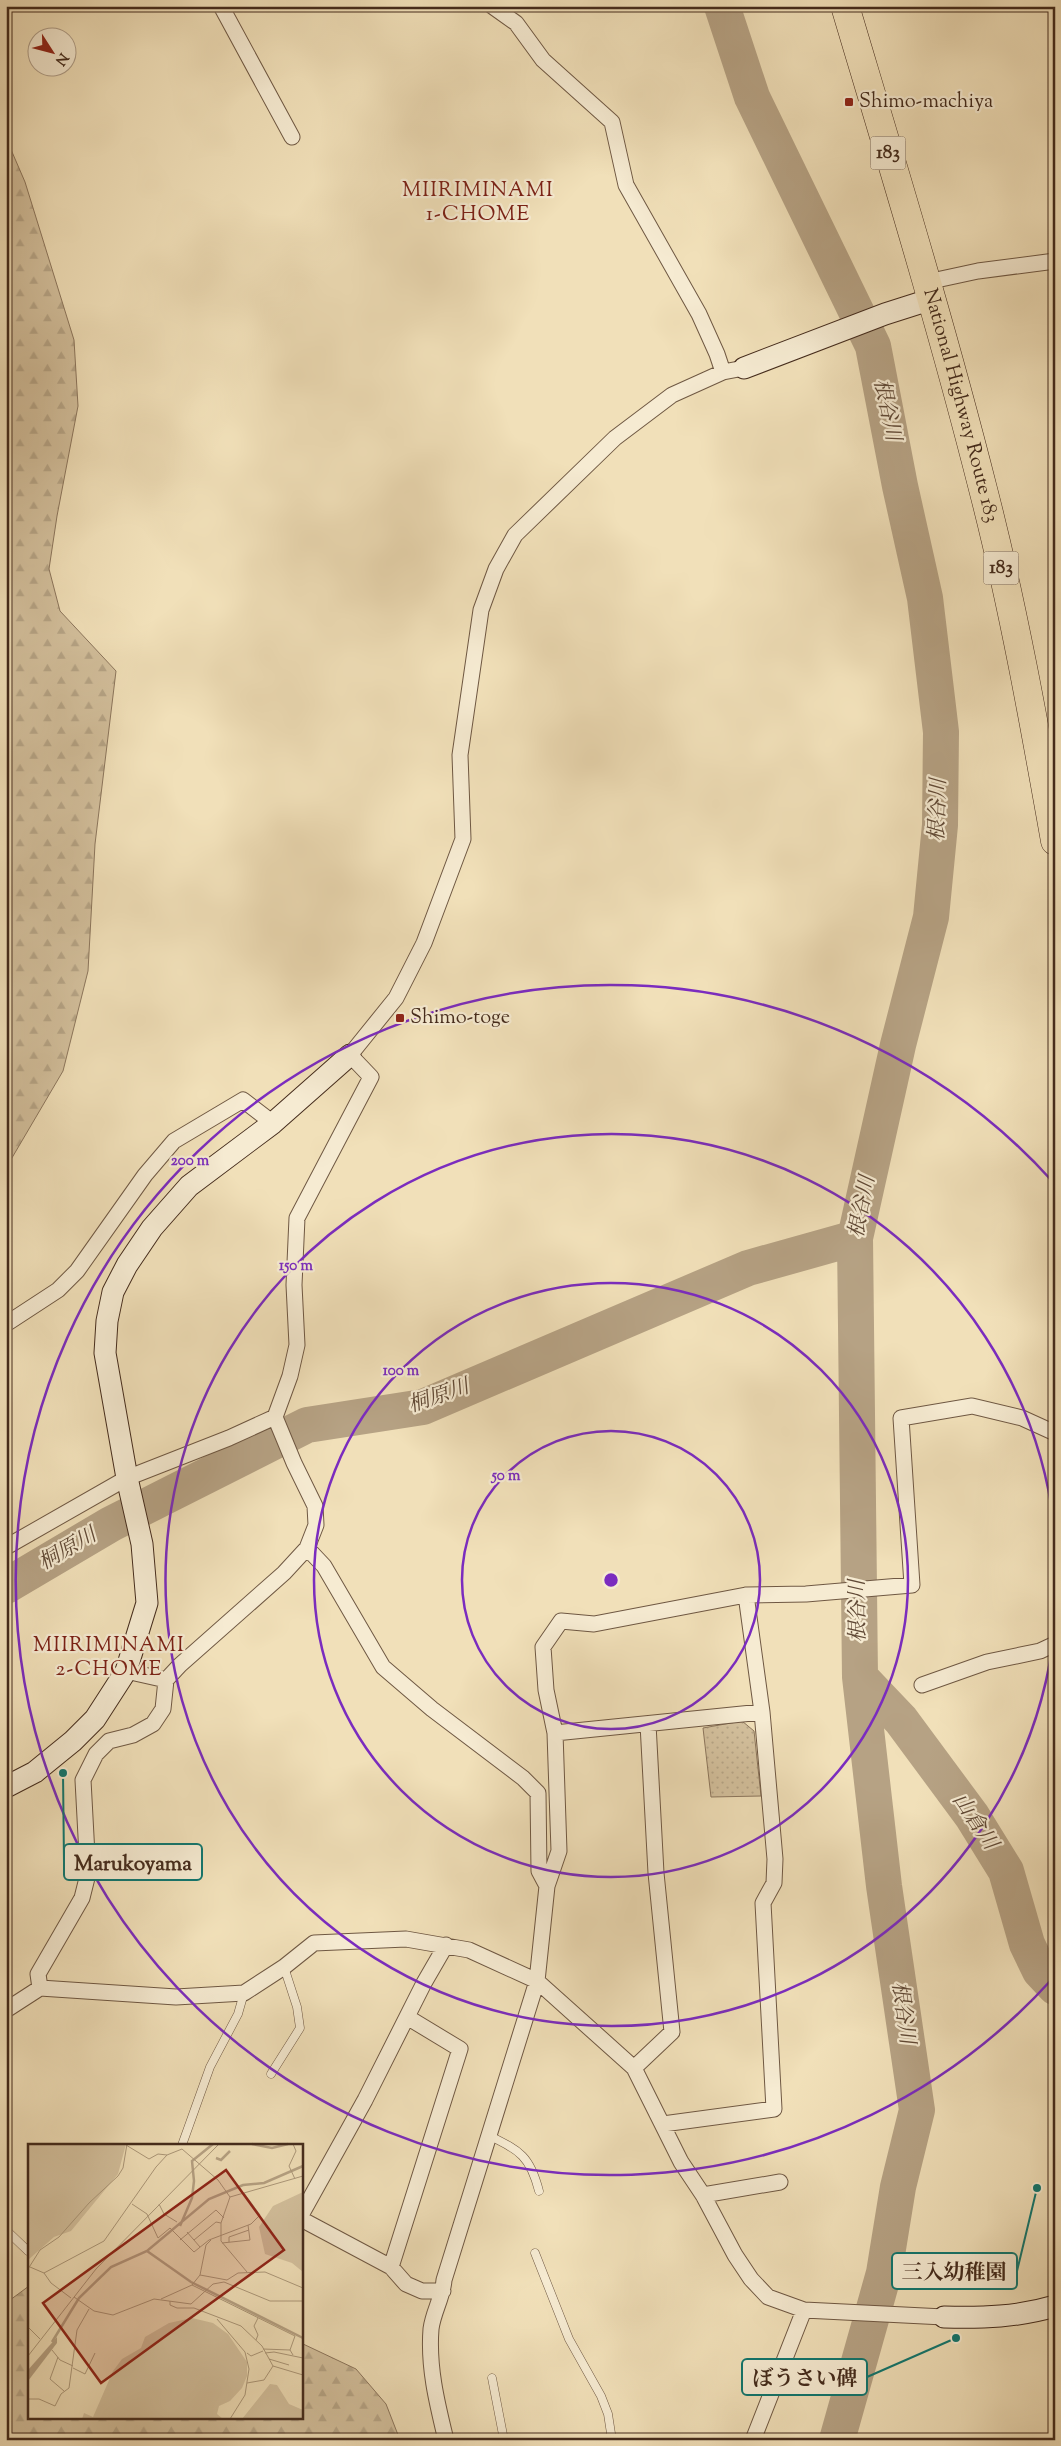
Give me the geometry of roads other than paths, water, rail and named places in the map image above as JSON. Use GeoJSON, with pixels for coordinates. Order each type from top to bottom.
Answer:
{"type":"FeatureCollection","features":[{"type":"Feature","properties":{"kind":"highway","name":"National Highway Route 183"},"geometry":{"type":"LineString","coordinates":[[845,6],[930,291],[984,490],[1026,677],[1055,841]]}},
{"type":"Feature","properties":{"kind":"street"},"geometry":{"type":"LineString","coordinates":[[221,6],[292,137]]}},
{"type":"Feature","properties":{"kind":"street"},"geometry":{"type":"LineString","coordinates":[[492,6],[516,23],[543,60],[612,122],[626,185],[699,314],[718,354],[723,372]]}},
{"type":"Feature","properties":{"kind":"street"},"geometry":{"type":"LineString","coordinates":[[6,1787],[35,1772],[73,1741],[95,1719],[126,1671],[147,1603],[142,1544],[128,1483],[105,1353],[107,1321],[114,1292],[127,1265],[152,1228],[189,1186],[273,1123],[350,1055],[396,998],[424,943],[463,839],[460,755],[481,610],[496,569],[515,535],[615,438],[672,395],[723,372],[744,368],[885,314],[930,291],[978,271],[1055,261]]}},
{"type":"Feature","properties":{"kind":"street"},"geometry":{"type":"LineString","coordinates":[[40,1988],[38,1974],[82,1898],[88,1874],[83,1780],[96,1754],[109,1741],[134,1735],[153,1724],[163,1709],[166,1680],[180,1665],[284,1573],[307,1548],[316,1525],[315,1506],[294,1463],[276,1419],[290,1376],[297,1345],[294,1285],[297,1218],[371,1077],[350,1055]]}},
{"type":"Feature","properties":{"kind":"street"},"geometry":{"type":"LineString","coordinates":[[6,1324],[58,1290],[77,1271],[146,1175],[174,1141],[243,1100],[273,1123]]}},
{"type":"Feature","properties":{"kind":"street"},"geometry":{"type":"LineString","coordinates":[[446,2440],[432,2382],[432,2328],[443,2291],[444,2280],[537,1982],[547,1886],[559,1851],[555,1733],[546,1690],[543,1647],[561,1621],[594,1624],[746,1596],[806,1594],[912,1585],[902,1418],[972,1406],[1022,1418],[1055,1433]]}},
{"type":"Feature","properties":{"kind":"street"},"geometry":{"type":"LineString","coordinates":[[6,1547],[128,1483],[276,1419]]}},
{"type":"Feature","properties":{"kind":"street"},"geometry":{"type":"LineString","coordinates":[[307,1548],[324,1566],[383,1667],[432,1709],[523,1778],[538,1793],[539,1870],[547,1886]]}},
{"type":"Feature","properties":{"kind":"street"},"geometry":{"type":"LineString","coordinates":[[663,2124],[774,2109],[763,1903],[774,1883],[775,1859],[762,1712],[746,1596]]}},
{"type":"Feature","properties":{"kind":"street"},"geometry":{"type":"LineString","coordinates":[[922,1685],[987,1662],[1040,1651],[1055,1644]]}},
{"type":"Feature","properties":{"kind":"street"},"geometry":{"type":"LineString","coordinates":[[126,1671],[166,1680]]}},
{"type":"Feature","properties":{"kind":"street"},"geometry":{"type":"LineString","coordinates":[[555,1733],[762,1712]]}},
{"type":"Feature","properties":{"kind":"street"},"geometry":{"type":"LineString","coordinates":[[634,2068],[672,2032],[656,1873],[648,1724]]}},
{"type":"Feature","properties":{"kind":"street"},"geometry":{"type":"LineString","coordinates":[[6,2010],[40,1988],[176,1997],[244,1993],[284,1967],[314,1943],[406,1939],[469,1950],[537,1982],[634,2068],[681,2162],[703,2194],[751,2279],[768,2297],[809,2310],[944,2317],[986,2318],[1030,2314],[1055,2306]]}},
{"type":"Feature","properties":{"kind":"street"},"geometry":{"type":"LineString","coordinates":[[302,2213],[365,2100],[424,1983],[446,1945]]}},
{"type":"Feature","properties":{"kind":"street"},"geometry":{"type":"LineString","coordinates":[[391,2267],[460,2049],[408,2017]]}},
{"type":"Feature","properties":{"kind":"street"},"geometry":{"type":"LineString","coordinates":[[703,2194],[780,2182]]}},
{"type":"Feature","properties":{"kind":"street"},"geometry":{"type":"LineString","coordinates":[[302,2220],[391,2267],[406,2284],[422,2291],[443,2291]]}},
{"type":"Feature","properties":{"kind":"street"},"geometry":{"type":"LineString","coordinates":[[753,2440],[809,2310]]}},
{"type":"Feature","properties":{"kind":"lane"},"geometry":{"type":"LineString","coordinates":[[271,2074],[300,2028],[284,1967]]}},
{"type":"Feature","properties":{"kind":"lane"},"geometry":{"type":"LineString","coordinates":[[182,2144],[210,2067],[238,2014],[244,1993]]}},
{"type":"Feature","properties":{"kind":"lane"},"geometry":{"type":"LineString","coordinates":[[490,2136],[520,2151],[534,2173],[538,2191]]}},
{"type":"Feature","properties":{"kind":"lane"},"geometry":{"type":"LineString","coordinates":[[6,2230],[28,2251]]}},
{"type":"Feature","properties":{"kind":"lane"},"geometry":{"type":"LineString","coordinates":[[534,2253],[570,2339],[601,2396],[608,2414],[612,2440]]}},
{"type":"Feature","properties":{"kind":"lane"},"geometry":{"type":"LineString","coordinates":[[492,2378],[504,2440]]}},
{"type":"Feature","properties":{"kind":"waterway","name":"根谷川"},"geometry":{"type":"LineString","coordinates":[[722,6],[752,97],[873,346],[900,486],[925,598],[941,732],[940,825],[931,917],[898,1045],[855,1238],[860,1677],[884,1886],[917,2110],[898,2187],[884,2273],[837,2440]]}},
{"type":"Feature","properties":{"kind":"waterway","name":"桐原川"},"geometry":{"type":"LineString","coordinates":[[6,1586],[111,1524],[307,1425],[423,1407],[748,1268],[855,1238]]}},
{"type":"Feature","properties":{"kind":"waterway","name":"山倉川"},"geometry":{"type":"LineString","coordinates":[[860,1677],[901,1720],[972,1816],[1006,1871],[1027,1944],[1040,1971],[1055,1987]]}},
{"type":"Feature","properties":{"kind":"place","name":"Shimo-machiya"},"geometry":{"type":"Point","coordinates":[849,102]}},
{"type":"Feature","properties":{"kind":"place","name":"Shimo-toge"},"geometry":{"type":"Point","coordinates":[400,1018]}},
{"type":"Feature","properties":{"kind":"place","name":"Marukoyama"},"geometry":{"type":"Point","coordinates":[63,1773]}},
{"type":"Feature","properties":{"kind":"place","name":"三入幼稚園"},"geometry":{"type":"Point","coordinates":[1037,2188]}},
{"type":"Feature","properties":{"kind":"place","name":"ぼうさい碑"},"geometry":{"type":"Point","coordinates":[956,2338]}},
{"type":"Feature","properties":{"kind":"district","name":"MIIRIMINAMI 1-CHOME"},"geometry":{"type":"Point","coordinates":[478,203]}},
{"type":"Feature","properties":{"kind":"district","name":"MIIRIMINAMI 2-CHOME"},"geometry":{"type":"Point","coordinates":[109,1658]}}]}
